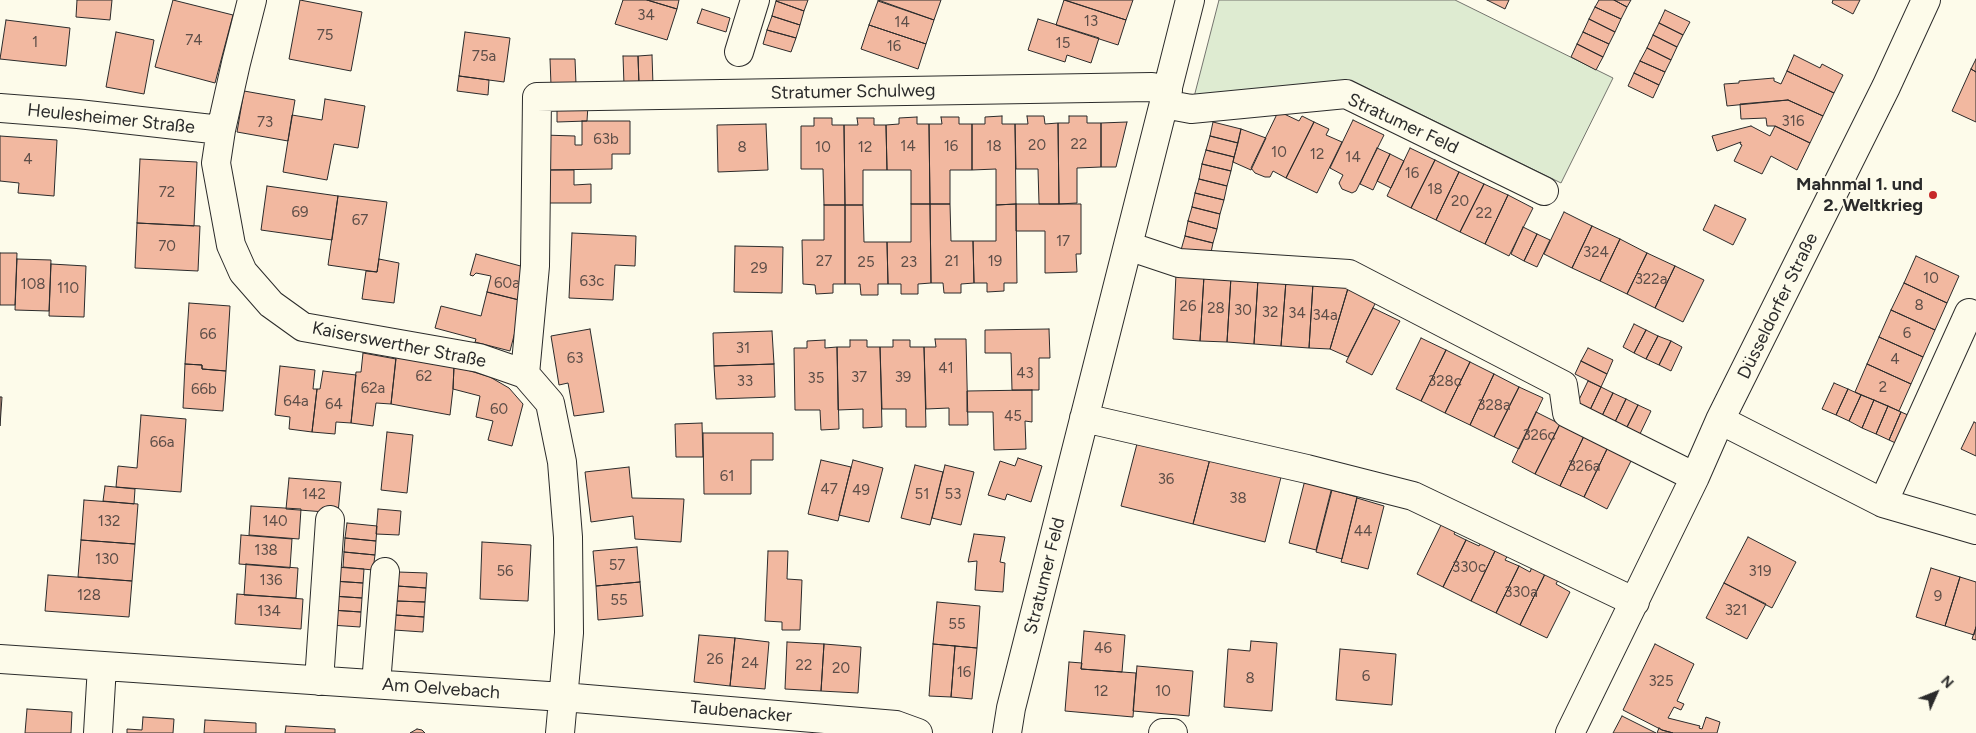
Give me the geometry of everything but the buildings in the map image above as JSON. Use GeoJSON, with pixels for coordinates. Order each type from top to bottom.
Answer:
{"type":"FeatureCollection","features":[{"type":"Feature","properties":{"kind":"street","name":"Kaiserswerther Straße"},"geometry":{"type":"LineString","coordinates":[[252,0],[221,130],[216,163],[231,245],[243,272],[271,304],[303,327],[479,358],[525,374]]}},
{"type":"Feature","properties":{"kind":"street"},"geometry":{"type":"LineString","coordinates":[[739,52],[755,0]]}},
{"type":"Feature","properties":{"kind":"street","name":"Stratumer Feld"},"geometry":{"type":"LineString","coordinates":[[1007,733],[1084,418],[1190,0]]}},
{"type":"Feature","properties":{"kind":"street","name":"Düsseldorfer Straße"},"geometry":{"type":"LineString","coordinates":[[1570,733],[1695,477],[1720,420],[1926,0]]}},
{"type":"Feature","properties":{"kind":"street","name":"Stratumer Schulweg"},"geometry":{"type":"LineString","coordinates":[[525,374],[535,266],[537,97],[1152,87],[1166,97]]}},
{"type":"Feature","properties":{"kind":"street","name":"Stratumer Feld"},"geometry":{"type":"LineString","coordinates":[[1166,97],[1191,109],[1346,94],[1544,191]]}},
{"type":"Feature","properties":{"kind":"street","name":"Heulesheimer Straße"},"geometry":{"type":"LineString","coordinates":[[0,108],[78,114],[221,130]]}},
{"type":"Feature","properties":{"kind":"street"},"geometry":{"type":"LineString","coordinates":[[1128,246],[1179,263],[1350,274],[1563,385],[1567,413],[1695,477]]}},
{"type":"Feature","properties":{"kind":"street"},"geometry":{"type":"LineString","coordinates":[[1883,503],[1969,313]]}},
{"type":"Feature","properties":{"kind":"street"},"geometry":{"type":"LineString","coordinates":[[525,374],[550,404],[562,462],[568,537],[569,633],[560,733]]}},
{"type":"Feature","properties":{"kind":"street"},"geometry":{"type":"LineString","coordinates":[[1084,418],[1413,496],[1635,602]]}},
{"type":"Feature","properties":{"kind":"street"},"geometry":{"type":"LineString","coordinates":[[1720,420],[1883,503],[1976,530]]}},
{"type":"Feature","properties":{"kind":"street"},"geometry":{"type":"LineString","coordinates":[[319,681],[330,520]]}},
{"type":"Feature","properties":{"kind":"street"},"geometry":{"type":"LineString","coordinates":[[376,684],[385,572]]}},
{"type":"Feature","properties":{"kind":"street","name":"Am Oelvebach"},"geometry":{"type":"LineString","coordinates":[[0,659],[563,697]]}},
{"type":"Feature","properties":{"kind":"street"},"geometry":{"type":"LineString","coordinates":[[98,733],[102,666]]}},
{"type":"Feature","properties":{"kind":"street","name":"Taubenacker"},"geometry":{"type":"LineString","coordinates":[[563,697],[896,725],[918,733]]}},
{"type":"Feature","properties":{"kind":"street"},"geometry":{"type":"LineString","coordinates":[[1163,733],[1173,733]]}},
{"type":"Feature","properties":{"kind":"green space"},"geometry":{"type":"Polygon","coordinates":[[[1219,0],[1455,0],[1613,78],[1561,183],[1351,80],[1194,97],[1219,0]]]}},
{"type":"Feature","properties":{"kind":"place","name":"Mahnmal 1. und 2. Weltkrieg"},"geometry":{"type":"Point","coordinates":[1933,195]}}]}
